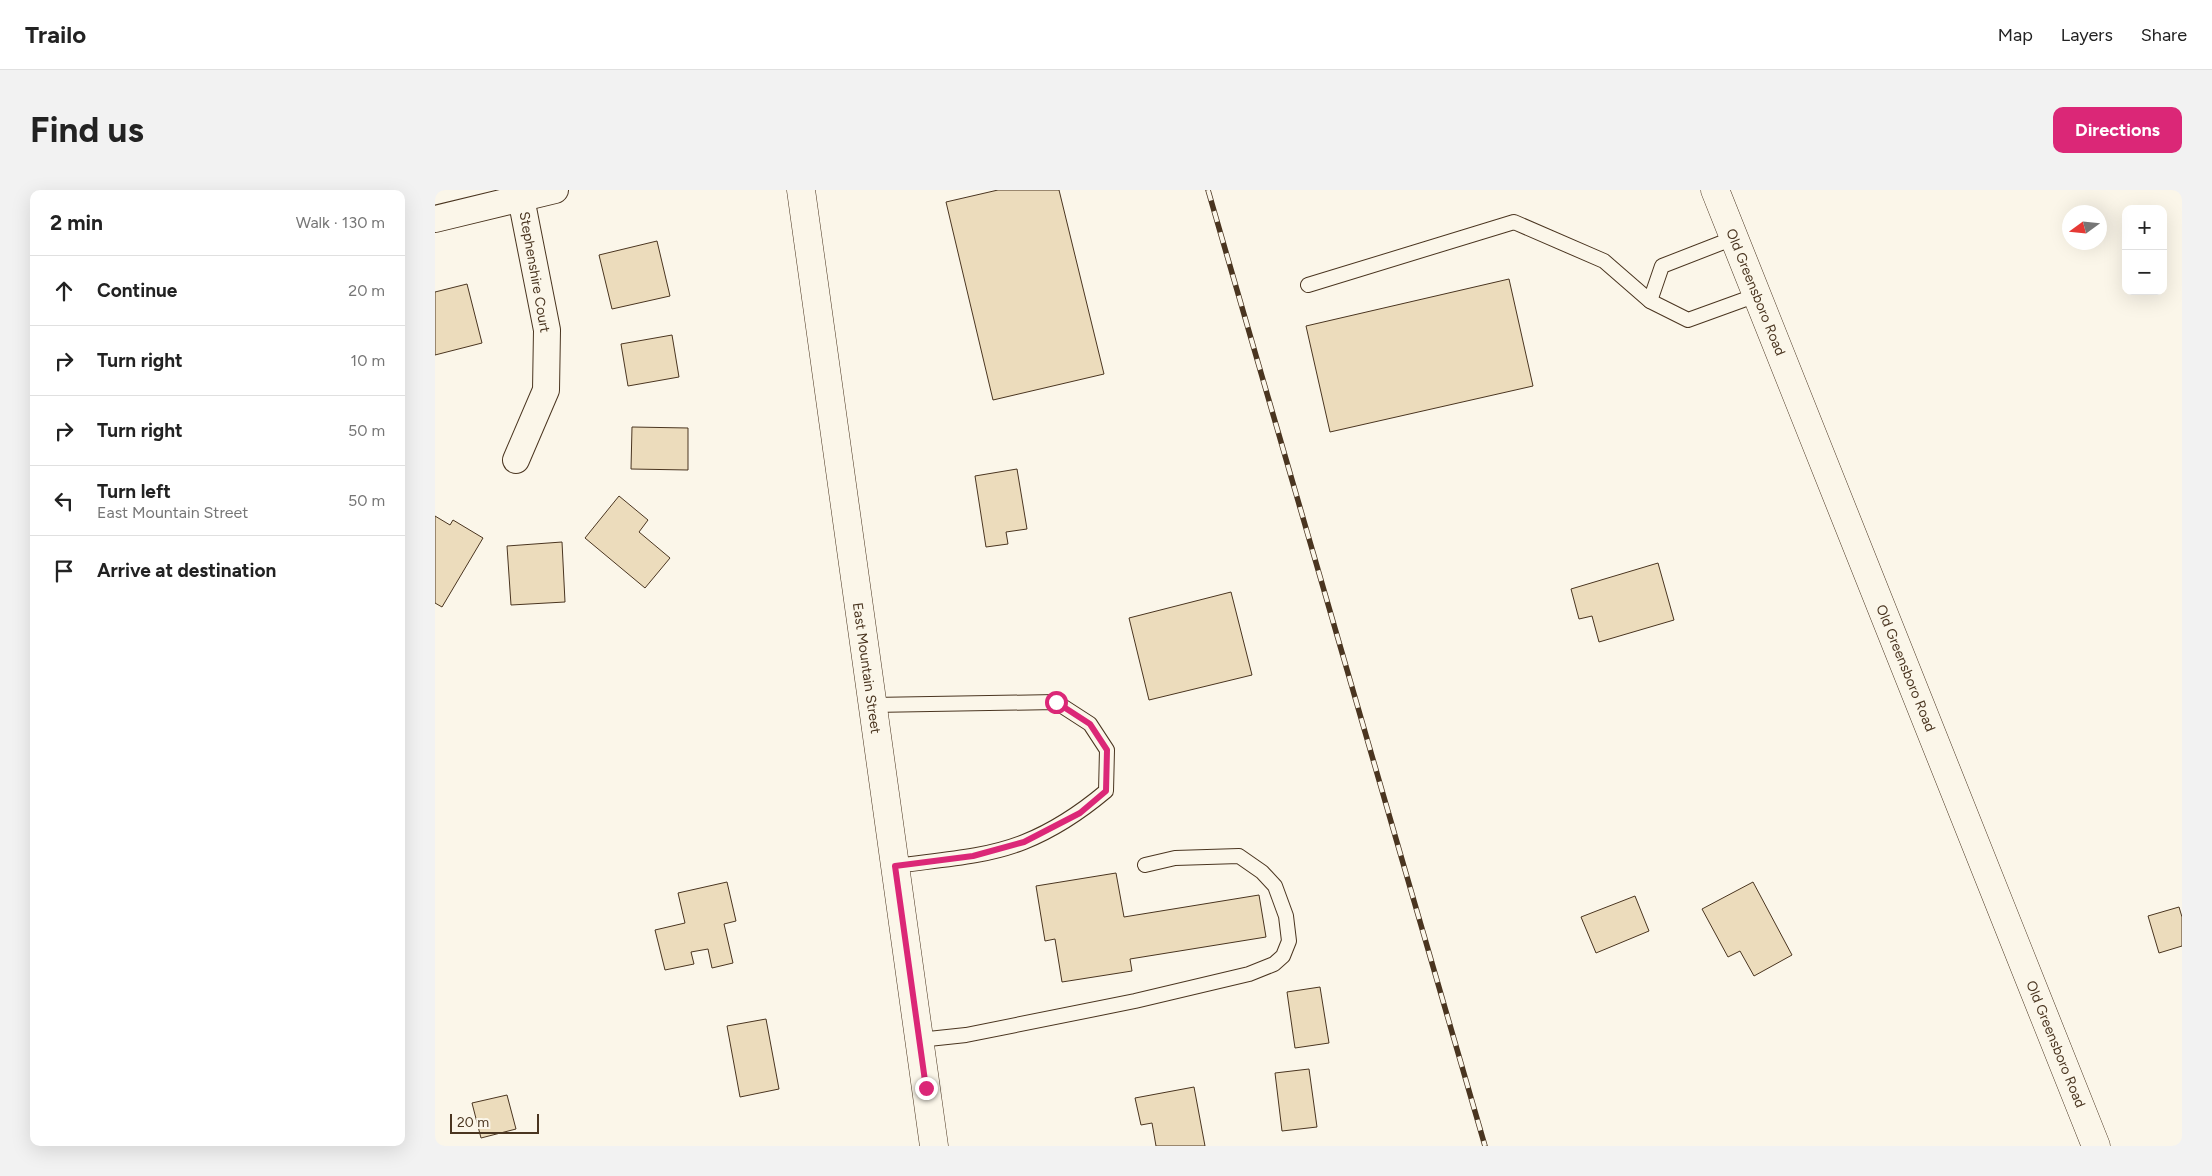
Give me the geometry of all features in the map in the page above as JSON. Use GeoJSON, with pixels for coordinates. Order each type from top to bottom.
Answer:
{"type":"FeatureCollection","features":[{"type":"Feature","properties":{"kind":"street"},"geometry":{"type":"LineString","coordinates":[[435,219],[555,190]]}},
{"type":"Feature","properties":{"kind":"street","name":"East Mountain Street"},"geometry":{"type":"LineString","coordinates":[[802,190],[934,1146]]}},
{"type":"Feature","properties":{"kind":"street","name":"Old Greensboro Road"},"geometry":{"type":"LineString","coordinates":[[1715,190],[2096,1146]]}},
{"type":"Feature","properties":{"kind":"street","name":"Stephenshire Court"},"geometry":{"type":"LineString","coordinates":[[516,460],[546,390],[547,330],[521,198]]}},
{"type":"Feature","properties":{"kind":"lane"},"geometry":{"type":"LineString","coordinates":[[1308,285],[1514,222],[1604,261],[1650,301],[1688,320],[1757,295]]}},
{"type":"Feature","properties":{"kind":"lane"},"geometry":{"type":"LineString","coordinates":[[1650,301],[1662,266],[1734,238]]}},
{"type":"Feature","properties":{"kind":"lane"},"geometry":{"type":"LineString","coordinates":[[872,705],[1056,702],[1090,724],[1107,750],[1106,791],[1080,813],[1024,842],[973,856],[895,866]]}},
{"type":"Feature","properties":{"kind":"lane"},"geometry":{"type":"LineString","coordinates":[[919,1040],[966,1036],[1135,1001],[1249,974],[1274,964],[1283,956],[1289,941],[1286,916],[1275,886],[1261,872],[1239,856],[1175,858],[1145,865]]}},
{"type":"Feature","properties":{"kind":"building"},"geometry":{"type":"Polygon","coordinates":[[[998,190],[1059,190],[1104,374],[993,400],[946,202],[998,190]]]}},
{"type":"Feature","properties":{"kind":"building"},"geometry":{"type":"Polygon","coordinates":[[[657,241],[670,296],[612,309],[599,255],[657,241]]]}},
{"type":"Feature","properties":{"kind":"building"},"geometry":{"type":"Polygon","coordinates":[[[1509,279],[1533,386],[1330,432],[1306,326],[1509,279]]]}},
{"type":"Feature","properties":{"kind":"building"},"geometry":{"type":"Polygon","coordinates":[[[467,284],[482,343],[435,355],[435,292],[467,284]]]}},
{"type":"Feature","properties":{"kind":"building"},"geometry":{"type":"Polygon","coordinates":[[[672,335],[679,377],[628,386],[621,344],[672,335]]]}},
{"type":"Feature","properties":{"kind":"building"},"geometry":{"type":"Polygon","coordinates":[[[632,427],[688,428],[688,470],[631,469],[632,427]]]}},
{"type":"Feature","properties":{"kind":"building"},"geometry":{"type":"Polygon","coordinates":[[[1017,469],[1027,529],[1006,532],[1008,544],[986,547],[975,476],[1017,469]]]}},
{"type":"Feature","properties":{"kind":"building"},"geometry":{"type":"Polygon","coordinates":[[[619,496],[648,520],[639,532],[670,558],[645,588],[585,538],[619,496]]]}},
{"type":"Feature","properties":{"kind":"building"},"geometry":{"type":"Polygon","coordinates":[[[435,516],[450,525],[453,520],[483,538],[442,607],[435,603],[435,516]]]}},
{"type":"Feature","properties":{"kind":"building"},"geometry":{"type":"Polygon","coordinates":[[[562,542],[565,602],[511,605],[507,546],[562,542]]]}},
{"type":"Feature","properties":{"kind":"building"},"geometry":{"type":"Polygon","coordinates":[[[1658,563],[1674,620],[1599,642],[1592,616],[1579,619],[1571,589],[1658,563]]]}},
{"type":"Feature","properties":{"kind":"building"},"geometry":{"type":"Polygon","coordinates":[[[1231,592],[1252,675],[1149,700],[1129,618],[1231,592]]]}},
{"type":"Feature","properties":{"kind":"building"},"geometry":{"type":"Polygon","coordinates":[[[1116,873],[1124,917],[1259,895],[1266,937],[1130,959],[1132,971],[1062,982],[1055,939],[1045,941],[1036,886],[1116,873]]]}},
{"type":"Feature","properties":{"kind":"building"},"geometry":{"type":"Polygon","coordinates":[[[727,882],[736,921],[724,924],[733,963],[712,968],[708,949],[691,952],[694,964],[665,970],[655,930],[685,923],[678,893],[727,882]]]}},
{"type":"Feature","properties":{"kind":"building"},"geometry":{"type":"Polygon","coordinates":[[[1753,882],[1792,955],[1754,976],[1740,951],[1728,957],[1702,909],[1753,882]]]}},
{"type":"Feature","properties":{"kind":"building"},"geometry":{"type":"Polygon","coordinates":[[[1635,896],[1649,931],[1596,953],[1581,917],[1635,896]]]}},
{"type":"Feature","properties":{"kind":"building"},"geometry":{"type":"Polygon","coordinates":[[[2179,907],[2182,917],[2182,946],[2159,953],[2148,916],[2179,907]]]}},
{"type":"Feature","properties":{"kind":"building"},"geometry":{"type":"Polygon","coordinates":[[[1320,987],[1329,1043],[1295,1048],[1287,992],[1320,987]]]}},
{"type":"Feature","properties":{"kind":"building"},"geometry":{"type":"Polygon","coordinates":[[[766,1019],[779,1089],[740,1097],[727,1026],[766,1019]]]}},
{"type":"Feature","properties":{"kind":"building"},"geometry":{"type":"Polygon","coordinates":[[[1309,1069],[1317,1127],[1282,1131],[1275,1073],[1309,1069]]]}},
{"type":"Feature","properties":{"kind":"building"},"geometry":{"type":"Polygon","coordinates":[[[1194,1087],[1205,1146],[1156,1146],[1152,1123],[1141,1125],[1135,1098],[1194,1087]]]}},
{"type":"Feature","properties":{"kind":"building"},"geometry":{"type":"Polygon","coordinates":[[[507,1095],[516,1129],[481,1138],[472,1103],[507,1095]]]}},
{"type":"Feature","properties":{"kind":"railway"},"geometry":{"type":"LineString","coordinates":[[1208,190],[1485,1146]]}},
{"type":"Feature","properties":{"kind":"route"},"geometry":{"type":"LineString","coordinates":[[926,1088],[895,866],[973,856],[1024,842],[1080,813],[1106,791],[1107,750],[1090,724],[1056,702]]}}]}
